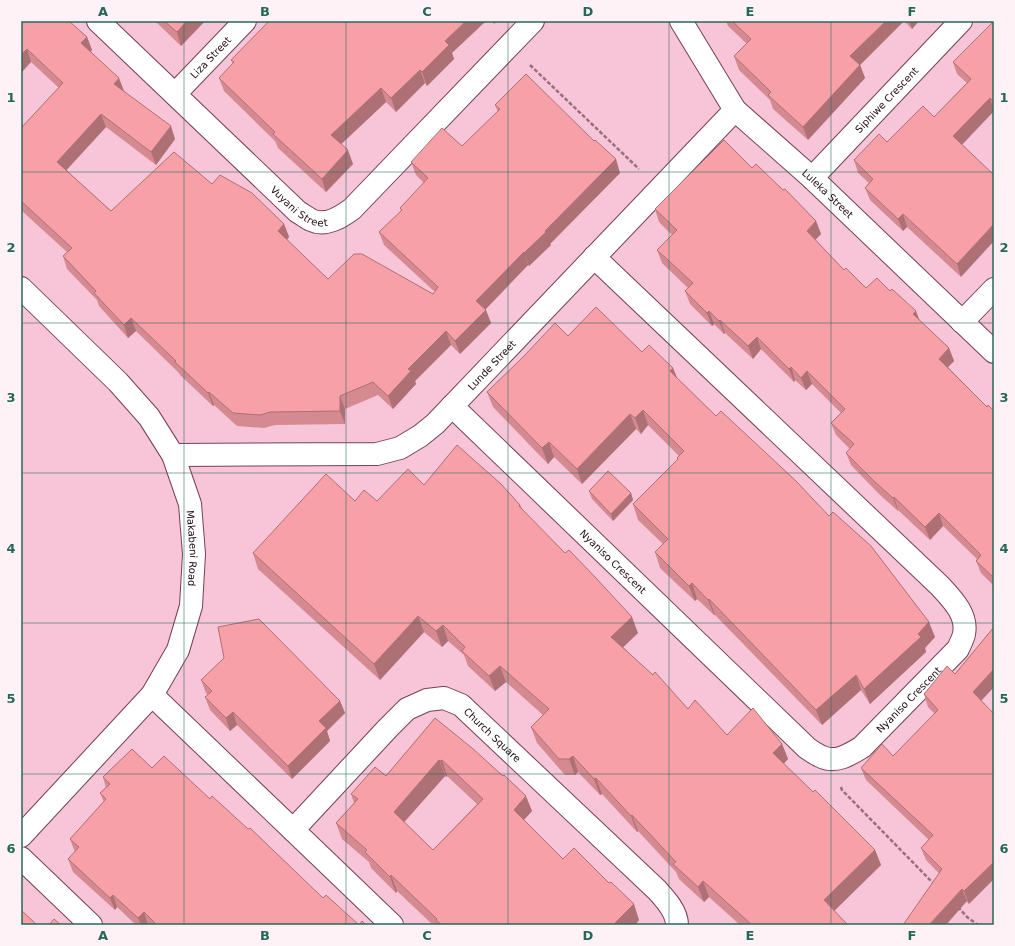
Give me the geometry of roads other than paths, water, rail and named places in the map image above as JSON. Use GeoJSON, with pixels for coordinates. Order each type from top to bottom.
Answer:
{"type":"FeatureCollection","features":[{"type":"Feature","properties":{"kind":"street","name":"Vuyani Street"},"geometry":{"type":"LineString","coordinates":[[98,21],[298,212],[313,221],[324,222],[338,218],[352,209],[533,21]]}},
{"type":"Feature","properties":{"kind":"street","name":"Liza Street"},"geometry":{"type":"LineString","coordinates":[[175,94],[245,21]]}},
{"type":"Feature","properties":{"kind":"street","name":"Luleka Street"},"geometry":{"type":"LineString","coordinates":[[681,21],[735,110],[812,178],[994,352]]}},
{"type":"Feature","properties":{"kind":"street","name":"Siphiwe Crescent"},"geometry":{"type":"LineString","coordinates":[[812,178],[961,21]]}},
{"type":"Feature","properties":{"kind":"street","name":"Lunde Street"},"geometry":{"type":"LineString","coordinates":[[173,455],[377,454],[400,448],[420,436],[435,424],[735,110]]}},
{"type":"Feature","properties":{"kind":"street","name":"Nyaniso Crescent"},"geometry":{"type":"LineString","coordinates":[[452,406],[807,748],[822,757],[835,760],[850,755],[862,747],[958,649],[964,634],[964,620],[955,603],[940,586],[594,257]]}},
{"type":"Feature","properties":{"kind":"street","name":"Makabeni Road"},"geometry":{"type":"LineString","coordinates":[[21,288],[118,382],[149,416],[173,455],[190,504],[194,554],[191,606],[178,650],[152,695],[21,836]]}},
{"type":"Feature","properties":{"kind":"street"},"geometry":{"type":"LineString","coordinates":[[962,322],[994,289]]}},
{"type":"Feature","properties":{"kind":"street"},"geometry":{"type":"LineString","coordinates":[[152,695],[392,925]]}},
{"type":"Feature","properties":{"kind":"street","name":"Church Square"},"geometry":{"type":"LineString","coordinates":[[293,830],[407,709],[427,700],[444,698],[461,705],[658,890],[670,906],[677,921],[677,925]]}},
{"type":"Feature","properties":{"kind":"street"},"geometry":{"type":"LineString","coordinates":[[21,858],[91,925]]}}]}
